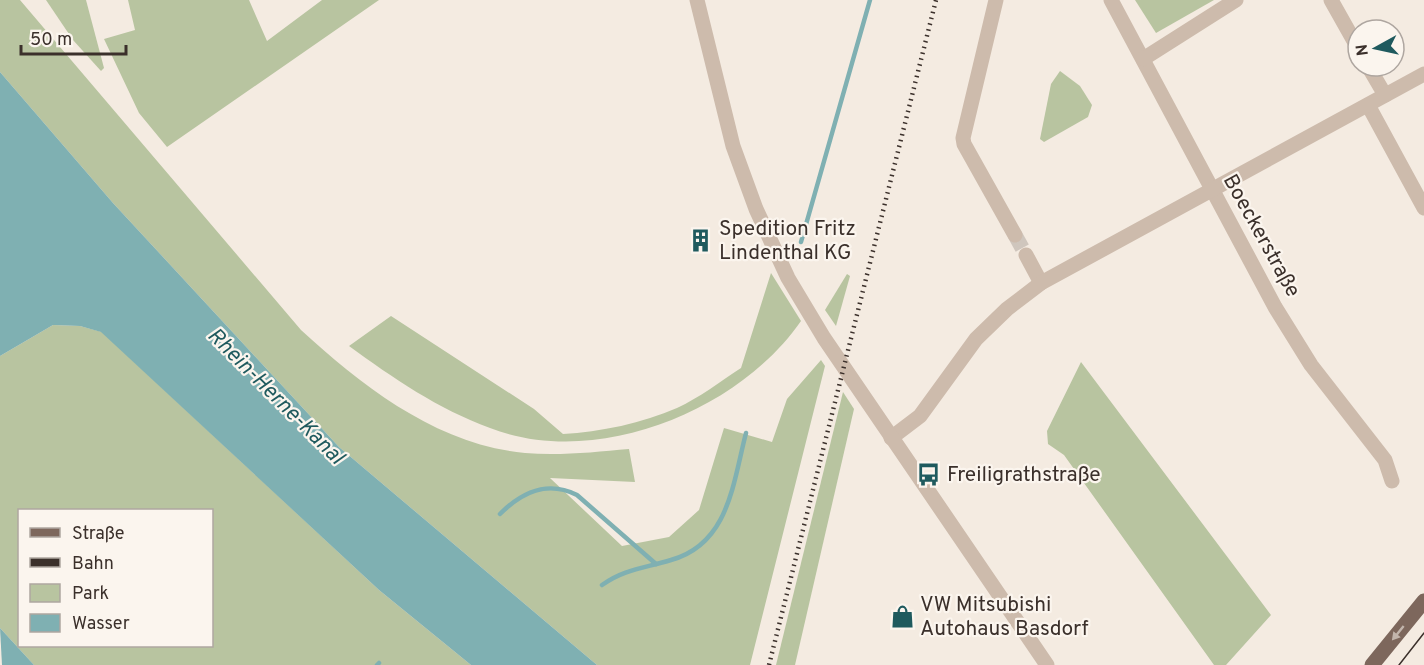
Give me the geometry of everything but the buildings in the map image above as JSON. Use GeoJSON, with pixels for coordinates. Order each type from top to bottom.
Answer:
{"type":"FeatureCollection","features":[{"type":"Feature","properties":{"kind":"main road"},"geometry":{"type":"LineString","coordinates":[[1372,665],[1424,601]]}},
{"type":"Feature","properties":{"kind":"street"},"geometry":{"type":"LineString","coordinates":[[697,0],[733,146],[771,245],[806,311],[1047,665]]}},
{"type":"Feature","properties":{"kind":"street"},"geometry":{"type":"LineString","coordinates":[[996,0],[963,138],[964,144],[1015,236]]}},
{"type":"Feature","properties":{"kind":"street","name":"Boeckerstraße"},"geometry":{"type":"LineString","coordinates":[[1111,0],[1210,190],[1275,307],[1311,365],[1385,460],[1392,481]]}},
{"type":"Feature","properties":{"kind":"street"},"geometry":{"type":"LineString","coordinates":[[1143,59],[1236,0]]}},
{"type":"Feature","properties":{"kind":"street"},"geometry":{"type":"LineString","coordinates":[[1330,0],[1346,27]]}},
{"type":"Feature","properties":{"kind":"street"},"geometry":{"type":"LineString","coordinates":[[891,438],[920,416],[976,339],[1007,309],[1041,283],[1424,74]]}},
{"type":"Feature","properties":{"kind":"street"},"geometry":{"type":"LineString","coordinates":[[1375,78],[1385,95]]}},
{"type":"Feature","properties":{"kind":"street"},"geometry":{"type":"LineString","coordinates":[[1368,105],[1424,208]]}},
{"type":"Feature","properties":{"kind":"street"},"geometry":{"type":"LineString","coordinates":[[1026,255],[1041,283]]}},
{"type":"Feature","properties":{"kind":"green space"},"geometry":{"type":"Polygon","coordinates":[[[0,0],[20,0],[301,330],[376,392],[432,426],[493,448],[551,454],[629,449],[635,482],[550,478],[622,546],[669,537],[699,510],[724,428],[772,442],[787,399],[821,360],[825,366],[750,665],[597,665],[339,447],[113,203],[0,72],[0,0]]]}},
{"type":"Feature","properties":{"kind":"green space"},"geometry":{"type":"Polygon","coordinates":[[[46,0],[86,0],[104,68],[101,71],[73,40],[46,0]]]}},
{"type":"Feature","properties":{"kind":"green space"},"geometry":{"type":"Polygon","coordinates":[[[128,0],[249,0],[267,41],[322,0],[379,0],[167,147],[139,113],[104,39],[135,30],[128,0]]]}},
{"type":"Feature","properties":{"kind":"green space"},"geometry":{"type":"Polygon","coordinates":[[[1135,0],[1214,0],[1156,33],[1135,0]]]}},
{"type":"Feature","properties":{"kind":"green space"},"geometry":{"type":"Polygon","coordinates":[[[1060,71],[1080,86],[1092,105],[1088,117],[1044,142],[1040,139],[1051,84],[1060,71]]]}},
{"type":"Feature","properties":{"kind":"green space"},"geometry":{"type":"Polygon","coordinates":[[[771,273],[801,321],[774,353],[741,382],[703,406],[661,424],[618,436],[574,441],[531,439],[490,428],[434,402],[349,346],[391,316],[534,409],[563,434],[606,429],[650,418],[677,408],[741,368],[771,273]]]}},
{"type":"Feature","properties":{"kind":"green space"},"geometry":{"type":"Polygon","coordinates":[[[847,274],[850,276],[836,326],[825,310],[847,274]]]}},
{"type":"Feature","properties":{"kind":"green space"},"geometry":{"type":"Polygon","coordinates":[[[53,325],[80,326],[102,332],[379,590],[471,665],[34,665],[0,628],[0,356],[53,325]]]}},
{"type":"Feature","properties":{"kind":"green space"},"geometry":{"type":"Polygon","coordinates":[[[1081,362],[1271,615],[1226,665],[1214,665],[1064,455],[1048,444],[1047,431],[1081,362]]]}},
{"type":"Feature","properties":{"kind":"green space"},"geometry":{"type":"Polygon","coordinates":[[[843,392],[854,409],[795,665],[776,665],[843,392]]]}},
{"type":"Feature","properties":{"kind":"water","name":"Rhein-Herne-Kanal"},"geometry":{"type":"Polygon","coordinates":[[[0,72],[113,203],[339,447],[597,665],[471,665],[379,590],[101,332],[80,326],[53,325],[0,356],[0,72]]]}},
{"type":"Feature","properties":{"kind":"water"},"geometry":{"type":"Polygon","coordinates":[[[0,628],[34,665],[2,665],[0,628]]]}},
{"type":"Feature","properties":{"kind":"waterway"},"geometry":{"type":"LineString","coordinates":[[801,242],[870,0]]}},
{"type":"Feature","properties":{"kind":"waterway"},"geometry":{"type":"LineString","coordinates":[[602,585],[627,572],[671,560],[690,552],[705,540],[717,526],[732,491],[746,433]]}},
{"type":"Feature","properties":{"kind":"waterway"},"geometry":{"type":"LineString","coordinates":[[500,514],[526,494],[545,489],[566,491],[577,495],[656,564]]}},
{"type":"Feature","properties":{"kind":"tunnel"},"geometry":{"type":"LineString","coordinates":[[1015,235],[1026,255]]}},
{"type":"Feature","properties":{"kind":"tram line"},"geometry":{"type":"LineString","coordinates":[[1399,665],[1424,633]]}},
{"type":"Feature","properties":{"kind":"railway"},"geometry":{"type":"LineString","coordinates":[[769,665],[936,0]]}},
{"type":"Feature","properties":{"kind":"place","name":"Spedition Fritz Lindenthal KG"},"geometry":{"type":"Point","coordinates":[701,241]}},
{"type":"Feature","properties":{"kind":"place","name":"Freiligrathstraße"},"geometry":{"type":"Point","coordinates":[929,475]}},
{"type":"Feature","properties":{"kind":"place","name":"VW Mitsubishi Autohaus Basdorf"},"geometry":{"type":"Point","coordinates":[902,617]}}]}
